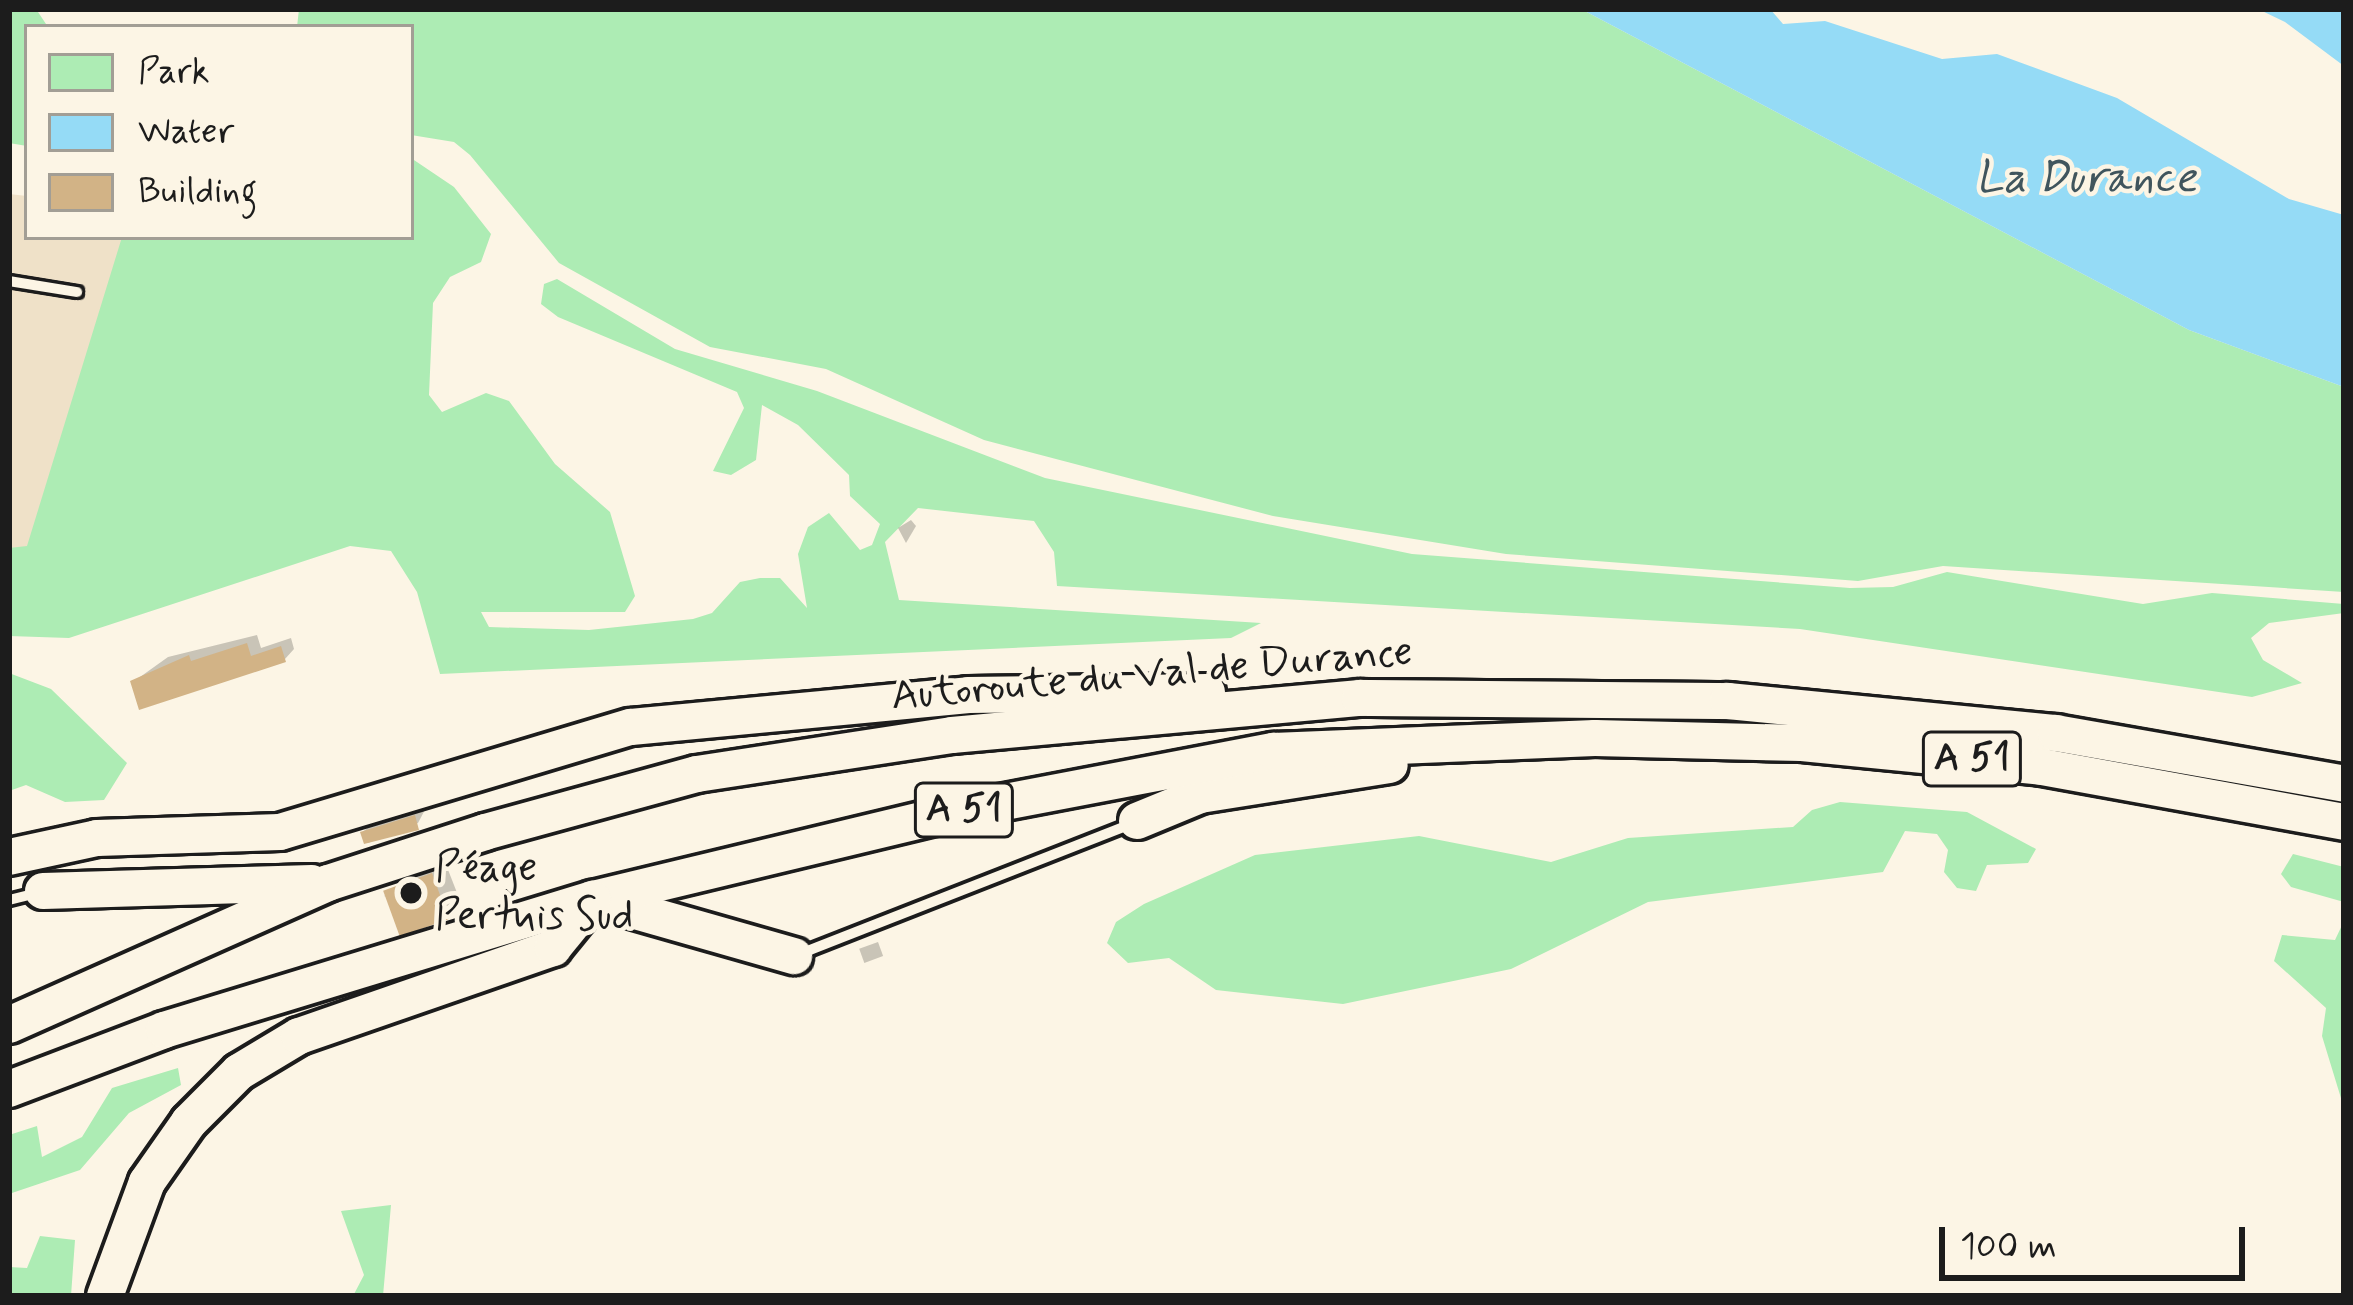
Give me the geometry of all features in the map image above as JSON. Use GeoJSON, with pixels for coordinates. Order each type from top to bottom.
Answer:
{"type":"FeatureCollection","features":[{"type":"Feature","properties":{"kind":"highway"},"geometry":{"type":"LineString","coordinates":[[9,857],[97,838],[280,832],[560,743],[668,723],[990,694],[1360,698]]}},
{"type":"Feature","properties":{"kind":"highway","name":"Autoroute du Val de Durance"},"geometry":{"type":"LineString","coordinates":[[9,1024],[328,883],[615,793],[808,751],[1360,698],[1827,707],[2056,733],[2344,784]]}},
{"type":"Feature","properties":{"kind":"highway","name":"Autoroute du Val de Durance"},"geometry":{"type":"LineString","coordinates":[[9,1088],[164,1030],[593,899],[1150,772],[1273,751],[1522,739],[1710,737],[1906,751],[2192,790],[2344,822]]}},
{"type":"Feature","properties":{"kind":"highway"},"geometry":{"type":"LineString","coordinates":[[1137,821],[1220,791],[1522,739]]}},
{"type":"Feature","properties":{"kind":"highway"},"geometry":{"type":"LineString","coordinates":[[26,896],[328,883]]}},
{"type":"Feature","properties":{"kind":"highway"},"geometry":{"type":"LineString","coordinates":[[105,1296],[147,1182],[199,1110],[238,1072],[299,1036],[545,952],[593,899],[794,956]]}},
{"type":"Feature","properties":{"kind":"lane"},"geometry":{"type":"LineString","coordinates":[[9,281],[77,292]]}},
{"type":"Feature","properties":{"kind":"lane"},"geometry":{"type":"LineString","coordinates":[[794,956],[1137,821]]}},
{"type":"Feature","properties":{"kind":"shaded area"},"geometry":{"type":"Polygon","coordinates":[[[9,194],[24,196],[24,240],[135,240],[9,604],[9,194]]]}},
{"type":"Feature","properties":{"kind":"green space"},"geometry":{"type":"Polygon","coordinates":[[[9,9],[36,9],[46,24],[24,24],[24,146],[9,143],[9,9]]]}},
{"type":"Feature","properties":{"kind":"green space"},"geometry":{"type":"Polygon","coordinates":[[[299,9],[1581,9],[2189,330],[2344,387],[2344,592],[1943,566],[1858,581],[1506,554],[1273,516],[984,440],[826,369],[710,347],[559,263],[470,155],[454,142],[414,135],[414,24],[297,24],[299,9]]]}},
{"type":"Feature","properties":{"kind":"green space"},"geometry":{"type":"Polygon","coordinates":[[[414,160],[454,187],[491,234],[481,262],[450,277],[433,303],[429,395],[442,412],[486,393],[509,401],[555,464],[610,512],[635,596],[625,612],[481,612],[489,627],[589,630],[693,619],[712,613],[740,582],[760,578],[780,578],[807,608],[798,554],[808,527],[829,513],[860,550],[872,545],[880,524],[850,496],[849,475],[798,425],[762,405],[756,460],[731,475],[713,471],[744,408],[737,392],[558,317],[541,304],[544,284],[557,279],[675,349],[817,391],[1045,478],[1412,554],[1850,588],[1893,587],[1947,572],[2143,604],[2212,593],[2344,604],[2344,613],[2269,623],[2251,638],[2263,660],[2302,683],[2252,697],[1800,629],[1057,586],[1054,552],[1034,521],[918,508],[885,542],[899,600],[1261,623],[1231,638],[440,674],[417,592],[391,551],[350,546],[69,638],[9,636],[9,548],[27,546],[121,240],[414,240],[414,160]]]}},
{"type":"Feature","properties":{"kind":"green space"},"geometry":{"type":"Polygon","coordinates":[[[9,673],[51,689],[127,763],[104,800],[65,802],[26,785],[9,791],[9,673]]]}},
{"type":"Feature","properties":{"kind":"green space"},"geometry":{"type":"Polygon","coordinates":[[[1840,802],[1967,812],[2036,849],[2028,863],[1987,865],[1976,891],[1957,888],[1944,872],[1948,850],[1937,834],[1905,831],[1883,872],[1648,902],[1511,969],[1343,1004],[1216,990],[1169,958],[1128,963],[1107,943],[1116,922],[1144,904],[1255,855],[1419,836],[1551,862],[1628,838],[1793,827],[1812,810],[1840,802]]]}},
{"type":"Feature","properties":{"kind":"green space"},"geometry":{"type":"Polygon","coordinates":[[[2293,854],[2344,867],[2344,902],[2291,887],[2281,874],[2293,854]]]}},
{"type":"Feature","properties":{"kind":"green space"},"geometry":{"type":"Polygon","coordinates":[[[2344,921],[2344,1108],[2322,1036],[2326,1008],[2274,961],[2282,935],[2335,940],[2344,921]]]}},
{"type":"Feature","properties":{"kind":"green space"},"geometry":{"type":"Polygon","coordinates":[[[178,1068],[181,1085],[129,1113],[80,1170],[9,1194],[9,1135],[37,1126],[42,1157],[82,1137],[112,1088],[178,1068]]]}},
{"type":"Feature","properties":{"kind":"green space"},"geometry":{"type":"Polygon","coordinates":[[[391,1205],[383,1296],[353,1296],[364,1275],[341,1211],[391,1205]]]}},
{"type":"Feature","properties":{"kind":"green space"},"geometry":{"type":"Polygon","coordinates":[[[40,1236],[75,1240],[71,1296],[9,1296],[9,1267],[27,1268],[40,1236]]]}},
{"type":"Feature","properties":{"kind":"water","name":"La Durance"},"geometry":{"type":"Polygon","coordinates":[[[1581,9],[1770,9],[1783,24],[1825,21],[1942,59],[1997,54],[2117,98],[2289,199],[2344,215],[2344,387],[2189,330],[1581,9]]]}},
{"type":"Feature","properties":{"kind":"water"},"geometry":{"type":"Polygon","coordinates":[[[2258,9],[2342,9],[2344,66],[2285,22],[2258,9]]]}},
{"type":"Feature","properties":{"kind":"building"},"geometry":{"type":"Polygon","coordinates":[[[247,643],[251,656],[281,646],[286,662],[139,710],[130,681],[189,655],[191,661],[247,643]]]}},
{"type":"Feature","properties":{"kind":"building"},"geometry":{"type":"Polygon","coordinates":[[[415,815],[419,830],[364,844],[360,832],[415,815]]]}},
{"type":"Feature","properties":{"kind":"building"},"geometry":{"type":"Polygon","coordinates":[[[432,873],[449,919],[400,937],[383,891],[432,873]]]}},
{"type":"Feature","properties":{"kind":"place","name":"Péage Pertuis Sud"},"geometry":{"type":"Point","coordinates":[411,893]}}]}
